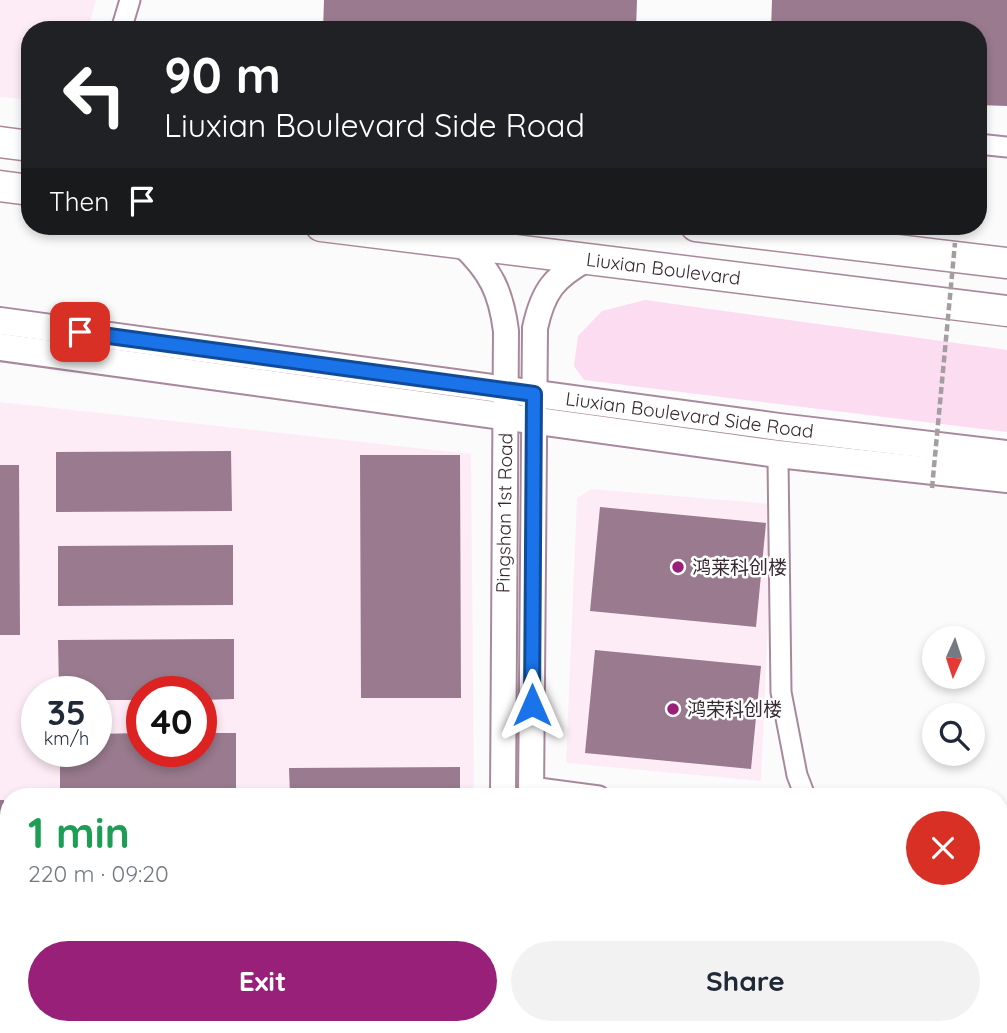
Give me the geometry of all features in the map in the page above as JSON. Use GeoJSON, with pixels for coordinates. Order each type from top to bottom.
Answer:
{"type":"FeatureCollection","features":[{"type":"Feature","properties":{"kind":"main road"},"geometry":{"type":"LineString","coordinates":[[0,142],[21,145]]}},
{"type":"Feature","properties":{"kind":"main road"},"geometry":{"type":"LineString","coordinates":[[0,186],[21,189]]}},
{"type":"Feature","properties":{"kind":"main road","name":"Liuxian Boulevard"},"geometry":{"type":"LineString","coordinates":[[395,235],[1007,311]]}},
{"type":"Feature","properties":{"kind":"main road"},"geometry":{"type":"LineString","coordinates":[[770,235],[1007,264]]}},
{"type":"Feature","properties":{"kind":"main road","name":"Liuxian Boulevard Side Road"},"geometry":{"type":"LineString","coordinates":[[0,321],[779,427],[1007,454]]}},
{"type":"Feature","properties":{"kind":"main road","name":"Liuxian Boulevard Side Road"},"geometry":{"type":"LineString","coordinates":[[0,347],[778,454],[1007,479]]}},
{"type":"Feature","properties":{"kind":"street"},"geometry":{"type":"LineString","coordinates":[[124,21],[130,0]]}},
{"type":"Feature","properties":{"kind":"street"},"geometry":{"type":"LineString","coordinates":[[987,145],[1007,147]]}},
{"type":"Feature","properties":{"kind":"street","name":"Pingshan 1st Road"},"geometry":{"type":"LineString","coordinates":[[461,243],[480,261],[493,281],[502,306],[506,331],[503,788]]}},
{"type":"Feature","properties":{"kind":"street"},"geometry":{"type":"LineString","coordinates":[[531,788],[534,328],[539,307],[549,288],[564,272],[587,259]]}},
{"type":"Feature","properties":{"kind":"street"},"geometry":{"type":"LineString","coordinates":[[778,460],[781,692],[802,788]]}},
{"type":"Feature","properties":{"kind":"path"},"geometry":{"type":"LineString","coordinates":[[932,488],[955,243]]}},
{"type":"Feature","properties":{"kind":"shaded area"},"geometry":{"type":"Polygon","coordinates":[[[0,0],[96,0],[90,21],[21,21],[21,99],[0,97],[0,0]]]}},
{"type":"Feature","properties":{"kind":"shaded area"},"geometry":{"type":"Polygon","coordinates":[[[645,300],[1007,350],[1007,432],[584,380],[574,366],[578,336],[602,311],[645,300]]]}},
{"type":"Feature","properties":{"kind":"shaded area"},"geometry":{"type":"Polygon","coordinates":[[[0,402],[471,454],[474,788],[0,788],[0,402]]]}},
{"type":"Feature","properties":{"kind":"shaded area"},"geometry":{"type":"Polygon","coordinates":[[[591,489],[773,504],[761,781],[566,763],[577,498],[591,489]]]}},
{"type":"Feature","properties":{"kind":"building"},"geometry":{"type":"Polygon","coordinates":[[[324,0],[637,0],[636,21],[323,21],[324,0]]]}},
{"type":"Feature","properties":{"kind":"building"},"geometry":{"type":"Polygon","coordinates":[[[772,0],[1007,0],[1007,106],[987,105],[987,21],[771,21],[772,0]]]}},
{"type":"Feature","properties":{"kind":"building"},"geometry":{"type":"Polygon","coordinates":[[[231,451],[232,511],[56,512],[56,452],[231,451]]]}},
{"type":"Feature","properties":{"kind":"building"},"geometry":{"type":"Polygon","coordinates":[[[360,455],[460,455],[461,698],[361,698],[360,455]]]}},
{"type":"Feature","properties":{"kind":"building"},"geometry":{"type":"Polygon","coordinates":[[[0,465],[19,465],[20,635],[0,635],[0,465]]]}},
{"type":"Feature","properties":{"kind":"building","name":"鸿莱科创楼"},"geometry":{"type":"Polygon","coordinates":[[[600,507],[766,523],[756,627],[590,611],[600,507]]]}},
{"type":"Feature","properties":{"kind":"building"},"geometry":{"type":"Polygon","coordinates":[[[233,545],[233,605],[58,606],[58,546],[233,545]]]}},
{"type":"Feature","properties":{"kind":"building"},"geometry":{"type":"Polygon","coordinates":[[[234,639],[234,699],[217,700],[217,676],[126,676],[126,700],[112,700],[112,676],[59,676],[58,640],[234,639]]]}},
{"type":"Feature","properties":{"kind":"building","name":"鸿荣科创楼"},"geometry":{"type":"Polygon","coordinates":[[[595,650],[761,666],[751,769],[585,753],[595,650]]]}},
{"type":"Feature","properties":{"kind":"building"},"geometry":{"type":"Polygon","coordinates":[[[126,733],[126,767],[217,767],[217,733],[236,733],[236,788],[60,788],[60,767],[112,767],[112,734],[126,733]]]}},
{"type":"Feature","properties":{"kind":"building"},"geometry":{"type":"Polygon","coordinates":[[[460,767],[460,788],[290,788],[289,768],[460,767]]]}},
{"type":"Feature","properties":{"kind":"place","name":"鸿莱科创楼"},"geometry":{"type":"Point","coordinates":[678,567]}},
{"type":"Feature","properties":{"kind":"place","name":"鸿荣科创楼"},"geometry":{"type":"Point","coordinates":[673,709]}},
{"type":"Feature","properties":{"kind":"route"},"geometry":{"type":"LineString","coordinates":[[80,332],[534,394],[532,705]]}}]}
